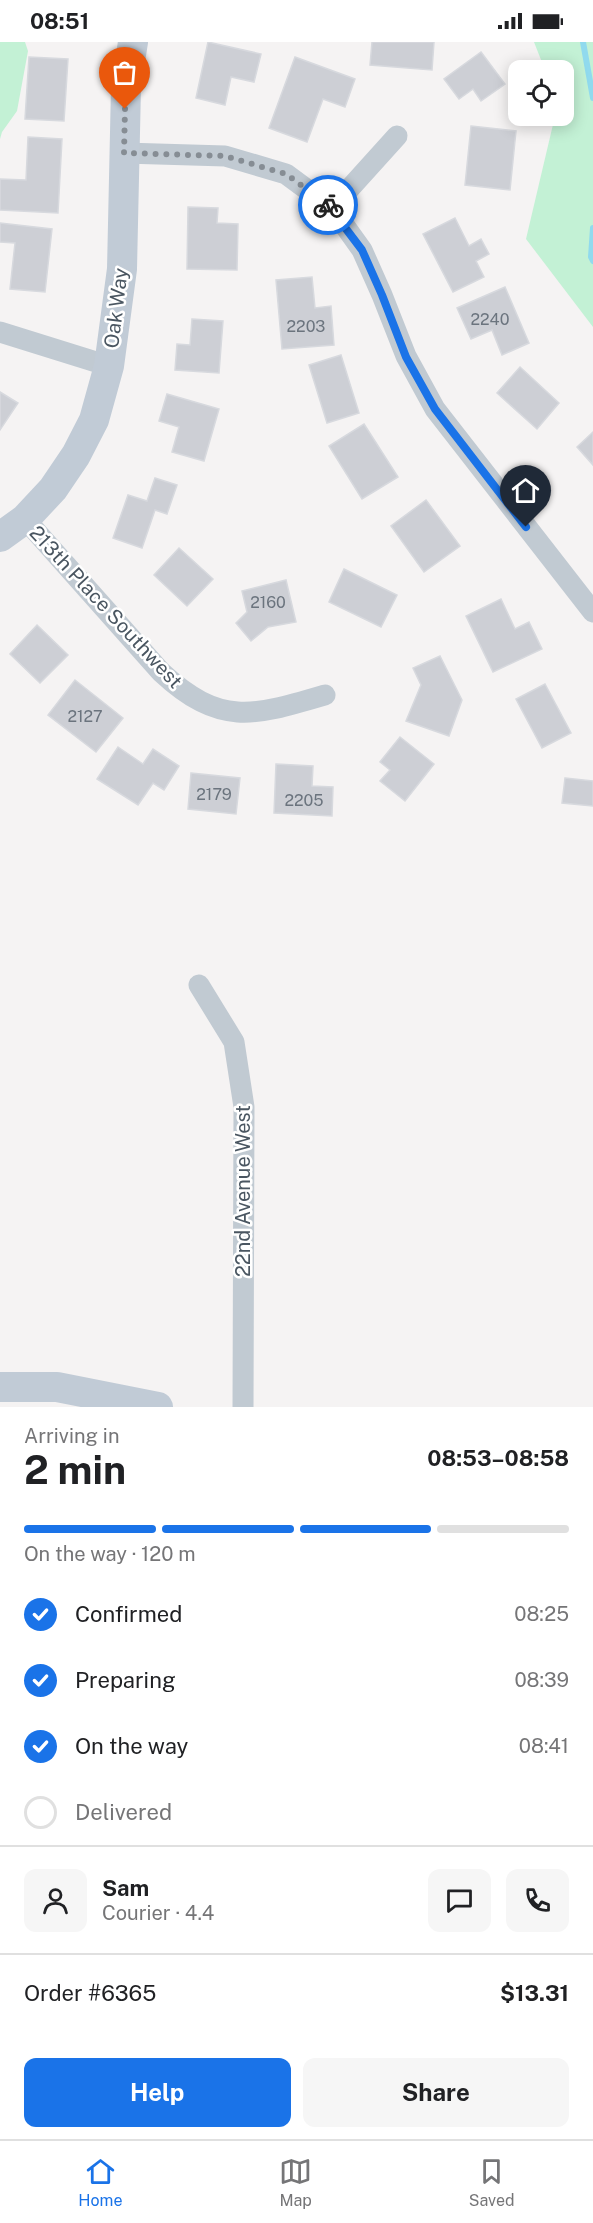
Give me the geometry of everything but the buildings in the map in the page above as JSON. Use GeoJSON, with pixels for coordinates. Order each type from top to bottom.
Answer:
{"type":"FeatureCollection","features":[{"type":"Feature","properties":{"kind":"street","name":"Oak Way"},"geometry":{"type":"LineString","coordinates":[[0,537],[25,519],[53,489],[76,455],[94,420],[109,366],[122,269],[126,87],[133,42]]}},
{"type":"Feature","properties":{"kind":"street"},"geometry":{"type":"LineString","coordinates":[[332,208],[397,136]]}},
{"type":"Feature","properties":{"kind":"street"},"geometry":{"type":"LineString","coordinates":[[124,153],[225,156],[286,174],[332,208],[362,250],[406,357],[435,409],[593,612]]}},
{"type":"Feature","properties":{"kind":"street"},"geometry":{"type":"LineString","coordinates":[[0,332],[109,366]]}},
{"type":"Feature","properties":{"kind":"street","name":"213th Place Southwest"},"geometry":{"type":"LineString","coordinates":[[25,519],[161,672],[179,689],[204,704],[238,713],[271,711],[326,695]]}},
{"type":"Feature","properties":{"kind":"street","name":"22nd Avenue West"},"geometry":{"type":"LineString","coordinates":[[199,985],[234,1042],[244,1107],[243,1407]]}},
{"type":"Feature","properties":{"kind":"street"},"geometry":{"type":"LineString","coordinates":[[0,1386],[57,1387],[158,1407]]}},
{"type":"Feature","properties":{"kind":"green space"},"geometry":{"type":"Polygon","coordinates":[[[0,42],[25,42],[28,51],[17,111],[2,132],[0,139],[0,42]]]}},
{"type":"Feature","properties":{"kind":"green space"},"geometry":{"type":"Polygon","coordinates":[[[534,42],[593,42],[593,327],[526,239],[553,126],[574,126],[574,60],[541,60],[534,42]]]}},
{"type":"Feature","properties":{"kind":"waterway"},"geometry":{"type":"LineString","coordinates":[[583,42],[593,98]]}},
{"type":"Feature","properties":{"kind":"waterway"},"geometry":{"type":"LineString","coordinates":[[593,228],[591,257],[593,261]]}},
{"type":"Feature","properties":{"kind":"way so far"},"geometry":{"type":"LineString","coordinates":[[125,109],[124,153],[225,156],[286,174],[328,205]]}},
{"type":"Feature","properties":{"kind":"route"},"geometry":{"type":"LineString","coordinates":[[328,205],[362,250],[406,357],[435,409],[526,527]]}}]}
